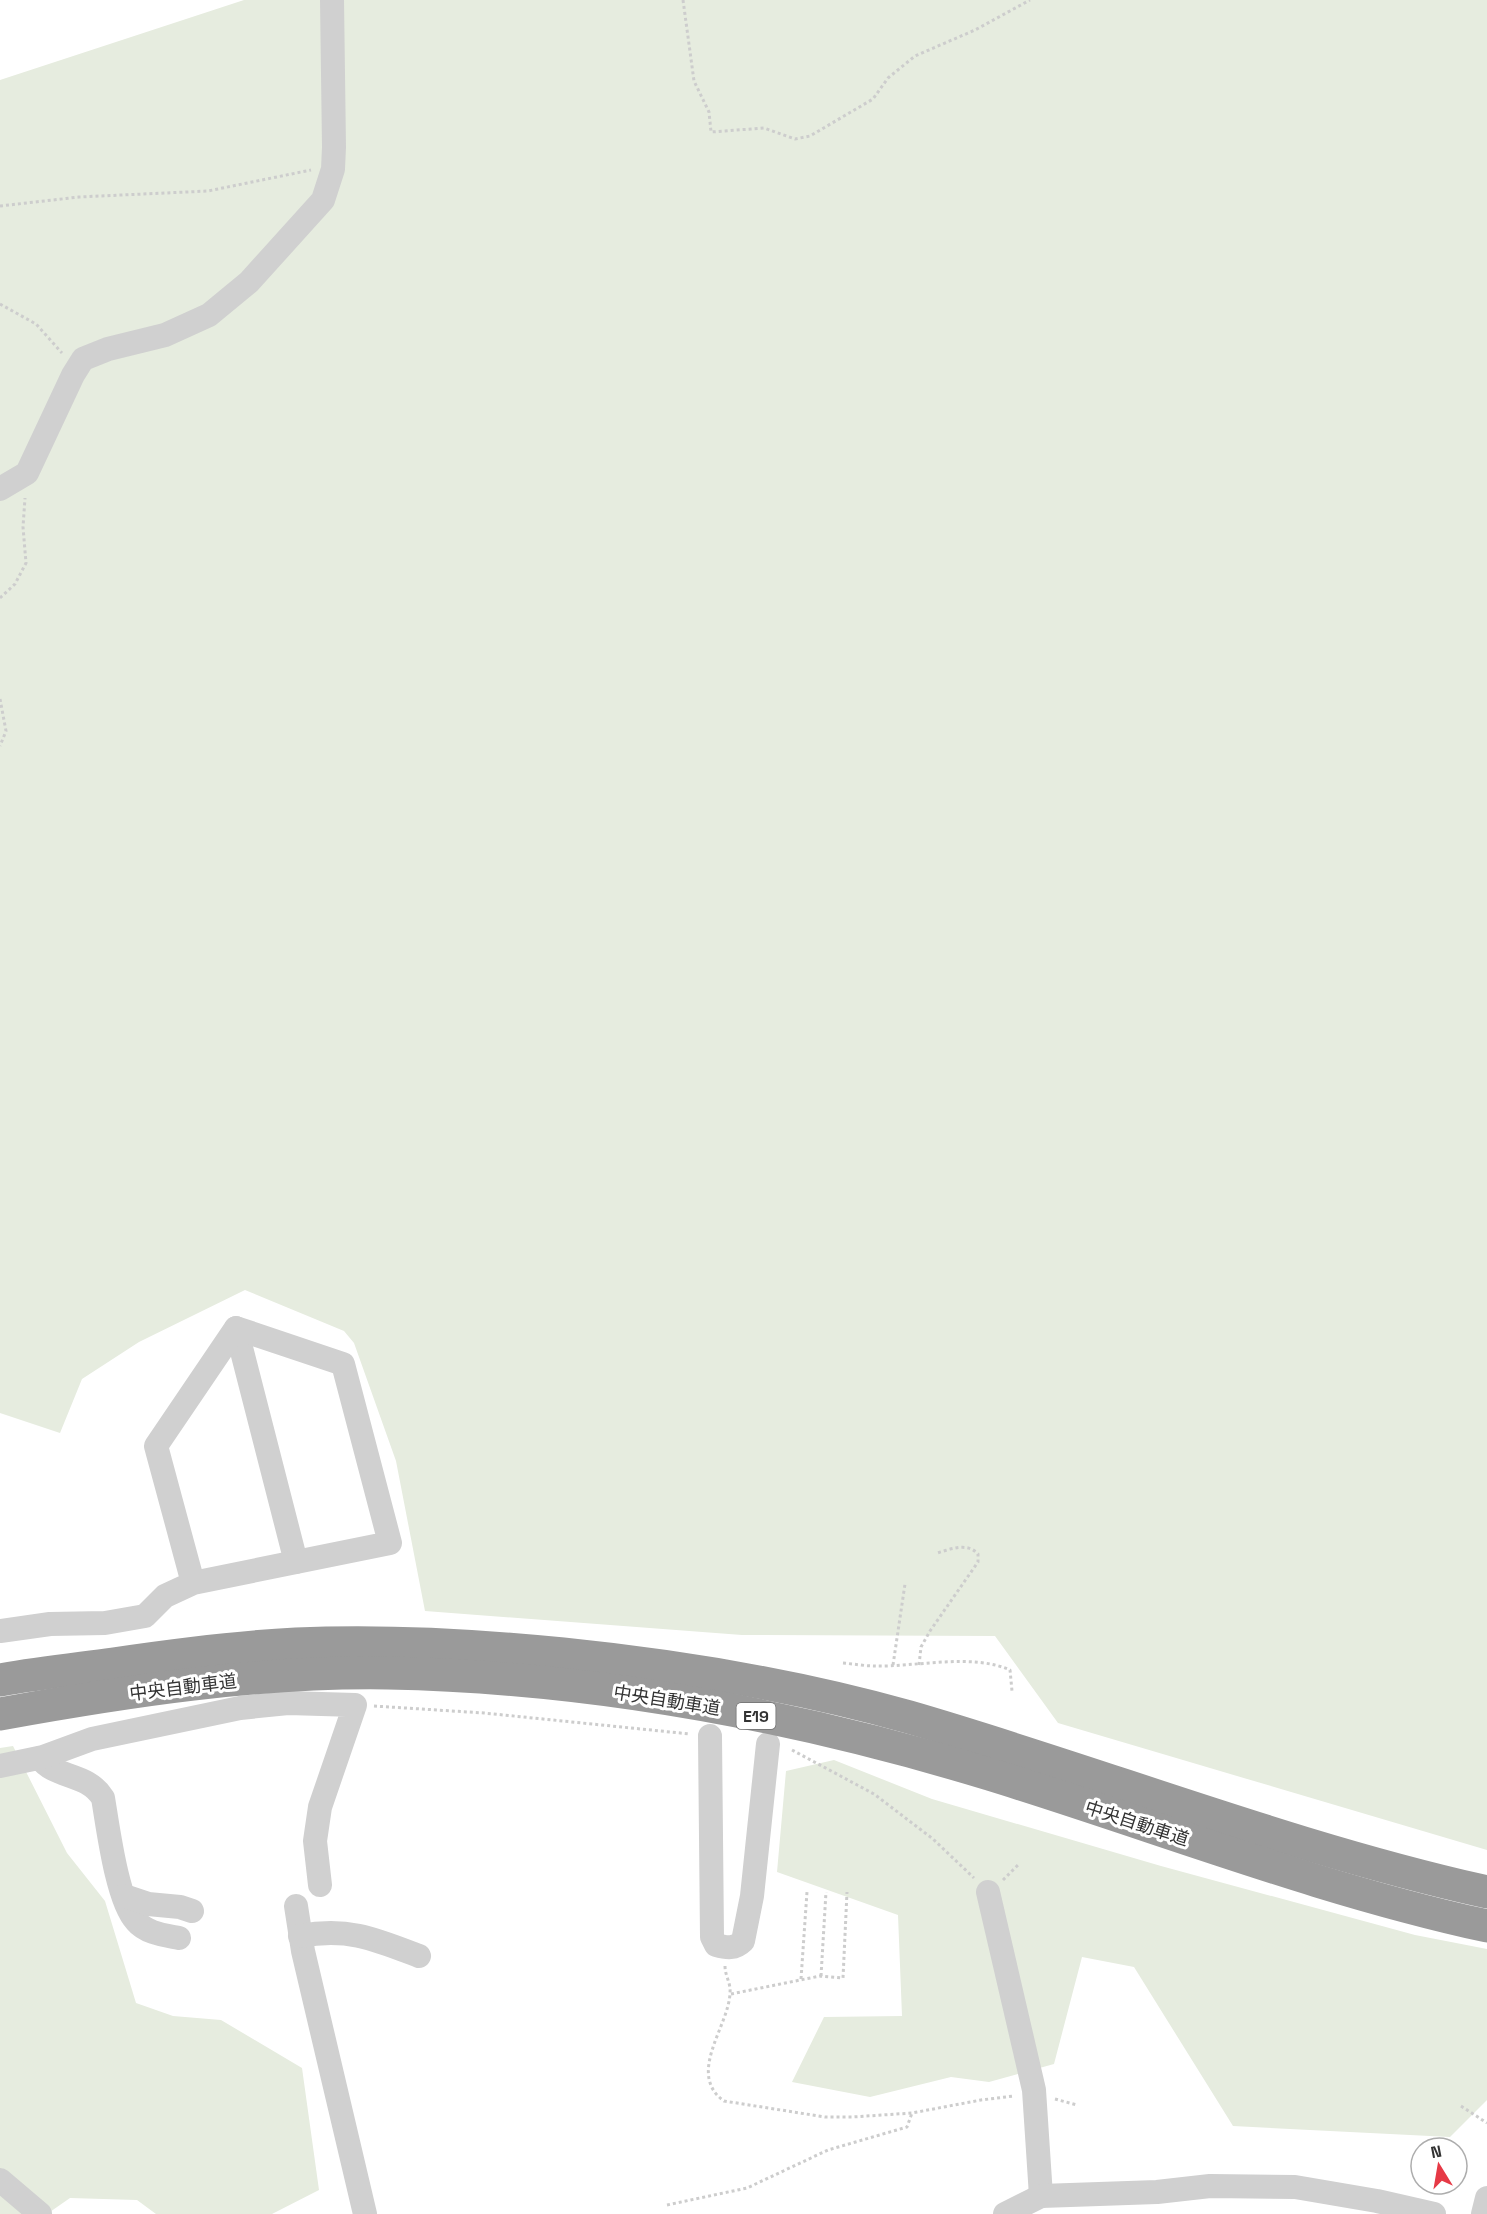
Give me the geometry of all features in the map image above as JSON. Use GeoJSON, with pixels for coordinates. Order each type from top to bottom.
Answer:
{"type":"FeatureCollection","features":[{"type":"Feature","properties":{"kind":"highway","name":"中央自動車道"},"geometry":{"type":"LineString","coordinates":[[0,1680],[204,1651],[296,1644],[390,1642],[500,1647],[622,1660],[732,1676],[818,1694],[909,1717],[1267,1832],[1433,1880],[1487,1892]]}},
{"type":"Feature","properties":{"kind":"highway","name":"中央自動車道"},"geometry":{"type":"LineString","coordinates":[[0,1714],[177,1686],[281,1676],[386,1673],[475,1677],[624,1692],[724,1709],[902,1750],[990,1775],[1293,1873],[1434,1914],[1487,1926]]}},
{"type":"Feature","properties":{"kind":"street"},"geometry":{"type":"LineString","coordinates":[[0,489],[27,473],[83,360],[108,349],[165,335],[209,315],[249,282],[323,200],[333,166],[332,0]]}},
{"type":"Feature","properties":{"kind":"street"},"geometry":{"type":"LineString","coordinates":[[0,1631],[50,1624],[105,1623],[145,1616],[165,1596],[193,1583],[390,1543],[343,1364],[236,1328]]}},
{"type":"Feature","properties":{"kind":"street"},"geometry":{"type":"LineString","coordinates":[[236,1328],[296,1562]]}},
{"type":"Feature","properties":{"kind":"street"},"geometry":{"type":"LineString","coordinates":[[193,1583],[156,1446],[236,1328]]}},
{"type":"Feature","properties":{"kind":"street"},"geometry":{"type":"LineString","coordinates":[[0,1766],[40,1758],[92,1739],[240,1708],[288,1703],[355,1705],[320,1807],[315,1841],[320,1885]]}},
{"type":"Feature","properties":{"kind":"street"},"geometry":{"type":"LineString","coordinates":[[710,1736],[712,1937],[716,1945],[727,1948],[738,1946],[743,1941],[752,1896],[768,1744]]}},
{"type":"Feature","properties":{"kind":"street"},"geometry":{"type":"LineString","coordinates":[[40,1758],[46,1766],[91,1783],[99,1790],[103,1798],[130,1914],[136,1922],[159,1934],[179,1938]]}},
{"type":"Feature","properties":{"kind":"street"},"geometry":{"type":"LineString","coordinates":[[988,1893],[1034,2094],[1041,2196]]}},
{"type":"Feature","properties":{"kind":"street"},"geometry":{"type":"LineString","coordinates":[[124,1896],[148,1904],[180,1907],[192,1911]]}},
{"type":"Feature","properties":{"kind":"street"},"geometry":{"type":"LineString","coordinates":[[296,1906],[300,1936],[365,2214]]}},
{"type":"Feature","properties":{"kind":"street"},"geometry":{"type":"LineString","coordinates":[[300,1936],[323,1931],[350,1933],[375,1939],[419,1956]]}},
{"type":"Feature","properties":{"kind":"street"},"geometry":{"type":"LineString","coordinates":[[0,2180],[40,2214]]}},
{"type":"Feature","properties":{"kind":"street"},"geometry":{"type":"LineString","coordinates":[[1005,2214],[1041,2196],[1157,2192],[1210,2186],[1295,2187],[1377,2201],[1434,2214]]}},
{"type":"Feature","properties":{"kind":"street"},"geometry":{"type":"LineString","coordinates":[[1020,2214],[1041,2196]]}},
{"type":"Feature","properties":{"kind":"street"},"geometry":{"type":"LineString","coordinates":[[1483,2214],[1487,2198]]}},
{"type":"Feature","properties":{"kind":"path"},"geometry":{"type":"LineString","coordinates":[[683,0],[694,81],[709,112],[711,132],[764,128],[795,139],[810,136],[873,99],[888,78],[915,56],[975,30],[1030,0]]}},
{"type":"Feature","properties":{"kind":"path"},"geometry":{"type":"LineString","coordinates":[[0,206],[80,197],[208,191],[333,166]]}},
{"type":"Feature","properties":{"kind":"path"},"geometry":{"type":"LineString","coordinates":[[0,304],[36,324],[77,370]]}},
{"type":"Feature","properties":{"kind":"path"},"geometry":{"type":"LineString","coordinates":[[0,598],[15,584],[26,562],[23,527],[27,473]]}},
{"type":"Feature","properties":{"kind":"path"},"geometry":{"type":"LineString","coordinates":[[0,699],[6,731],[0,746]]}},
{"type":"Feature","properties":{"kind":"path"},"geometry":{"type":"LineString","coordinates":[[919,1665],[921,1647],[930,1631],[978,1562],[978,1554],[973,1548],[958,1547],[937,1553]]}},
{"type":"Feature","properties":{"kind":"path"},"geometry":{"type":"LineString","coordinates":[[893,1666],[905,1584]]}},
{"type":"Feature","properties":{"kind":"path"},"geometry":{"type":"LineString","coordinates":[[843,1663],[874,1666],[999,1664],[1010,1670],[1012,1691]]}},
{"type":"Feature","properties":{"kind":"path"},"geometry":{"type":"LineString","coordinates":[[801,1979],[807,1892]]}},
{"type":"Feature","properties":{"kind":"path"},"geometry":{"type":"LineString","coordinates":[[821,1976],[826,1892]]}},
{"type":"Feature","properties":{"kind":"path"},"geometry":{"type":"LineString","coordinates":[[731,1994],[821,1976],[843,1978],[847,1892]]}},
{"type":"Feature","properties":{"kind":"path"},"geometry":{"type":"LineString","coordinates":[[727,1948],[725,1974],[731,1994],[709,2062],[711,2084],[716,2095],[724,2100],[825,2117],[912,2113],[981,2100],[1034,2094],[1077,2105]]}},
{"type":"Feature","properties":{"kind":"path"},"geometry":{"type":"LineString","coordinates":[[1461,2106],[1487,2123]]}},
{"type":"Feature","properties":{"kind":"path"},"geometry":{"type":"LineString","coordinates":[[667,2205],[747,2188],[828,2150],[907,2127],[912,2113]]}},
{"type":"Feature","properties":{"kind":"shaded area"},"geometry":{"type":"Polygon","coordinates":[[[244,0],[1487,0],[1487,1850],[1058,1723],[995,1636],[742,1635],[425,1611],[396,1461],[354,1343],[344,1331],[245,1290],[139,1342],[82,1379],[60,1433],[0,1413],[0,80],[244,0]]]}},
{"type":"Feature","properties":{"kind":"shaded area"},"geometry":{"type":"Polygon","coordinates":[[[13,1746],[67,1853],[105,1901],[136,2003],[173,2016],[221,2020],[302,2068],[319,2190],[272,2214],[156,2214],[137,2200],[70,2198],[47,2214],[0,2214],[0,1748],[13,1746]]]}},
{"type":"Feature","properties":{"kind":"shaded area"},"geometry":{"type":"Polygon","coordinates":[[[834,1760],[932,1799],[1161,1866],[1415,1935],[1487,1949],[1487,2100],[1451,2136],[1233,2126],[1134,1967],[1082,1957],[1054,2064],[989,2082],[951,2077],[870,2097],[792,2082],[824,2017],[902,2016],[898,1915],[777,1872],[786,1771],[834,1760]]]}}]}
